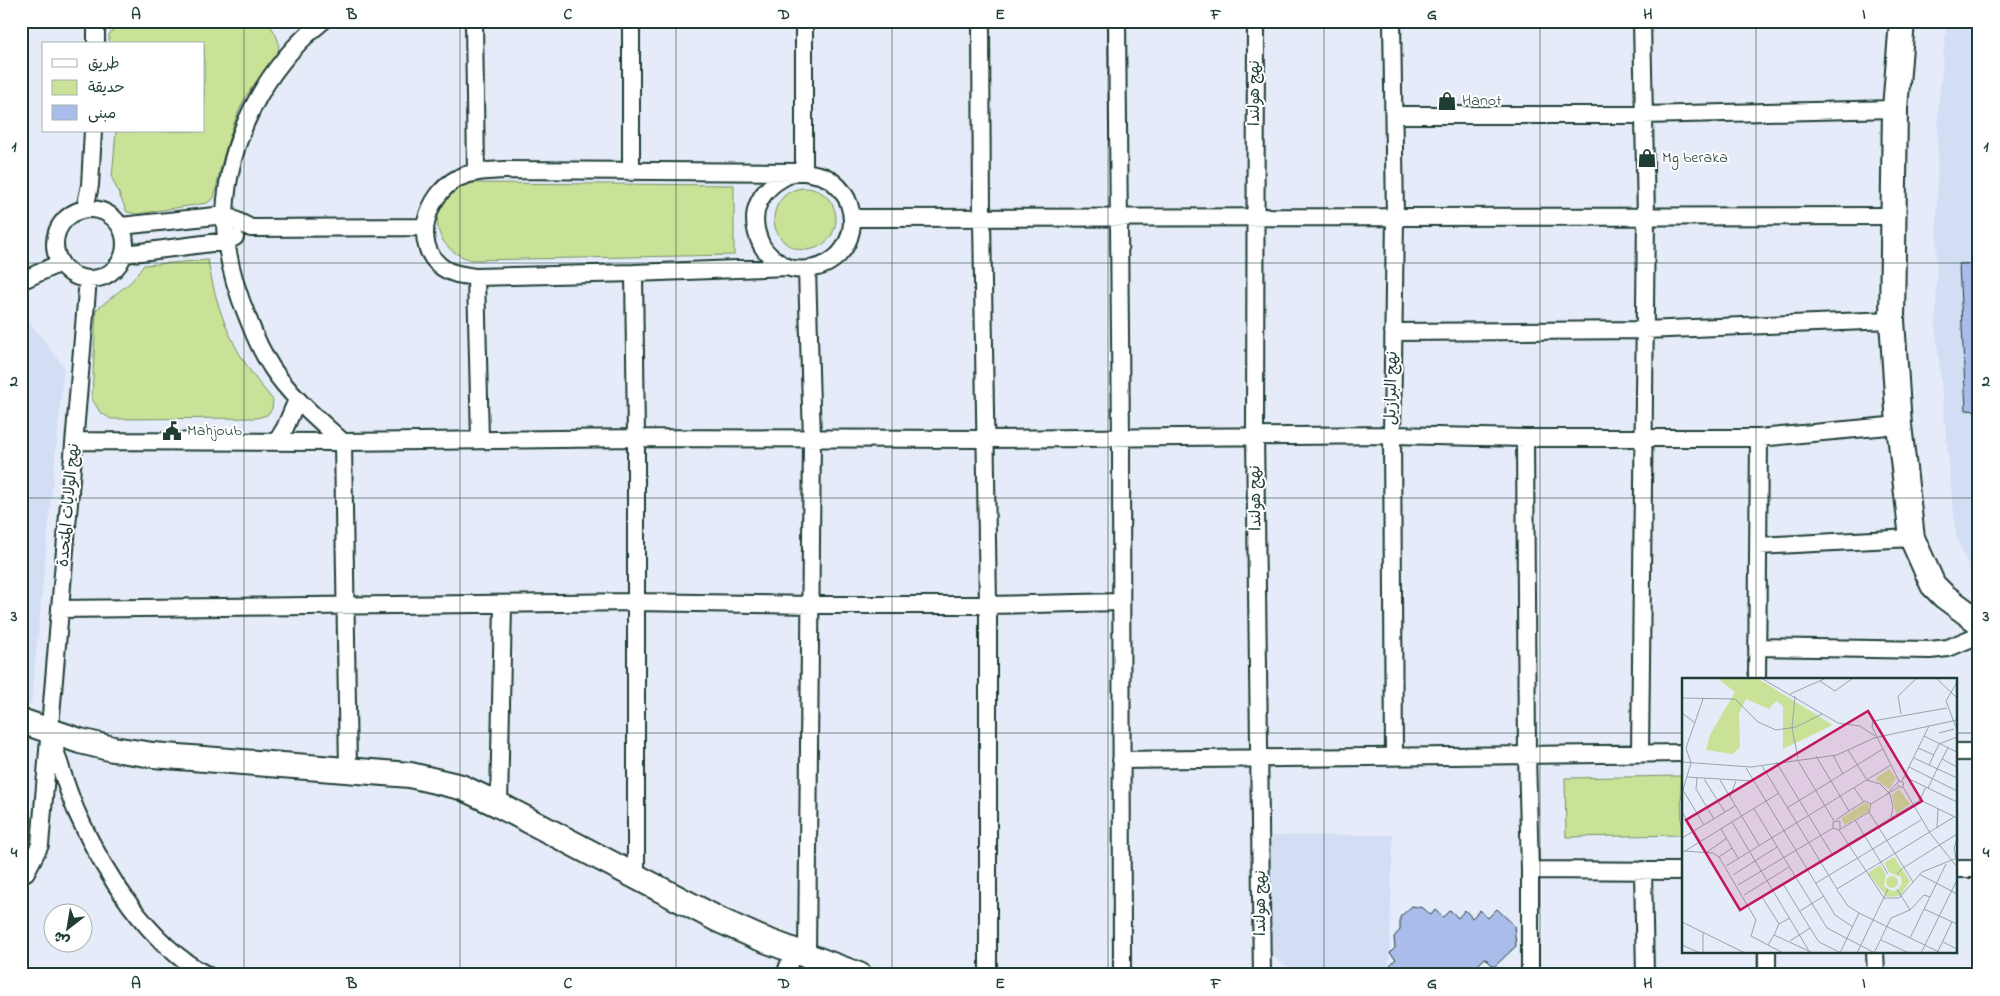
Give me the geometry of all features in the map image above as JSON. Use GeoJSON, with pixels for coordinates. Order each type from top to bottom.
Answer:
{"type":"FeatureCollection","features":[{"type":"Feature","properties":{"kind":"street"},"geometry":{"type":"LineString","coordinates":[[96,21],[96,42]]}},
{"type":"Feature","properties":{"kind":"street"},"geometry":{"type":"LineString","coordinates":[[323,21],[304,36],[283,59],[258,97],[242,130],[232,160],[225,215],[232,271],[240,300],[257,341],[272,367],[297,400],[343,442],[348,770]]}},
{"type":"Feature","properties":{"kind":"street"},"geometry":{"type":"LineString","coordinates":[[474,21],[476,172]]}},
{"type":"Feature","properties":{"kind":"street"},"geometry":{"type":"LineString","coordinates":[[631,21],[631,172]]}},
{"type":"Feature","properties":{"kind":"street"},"geometry":{"type":"LineString","coordinates":[[799,172],[804,21]]}},
{"type":"Feature","properties":{"kind":"street"},"geometry":{"type":"LineString","coordinates":[[981,21],[988,605],[988,975]]}},
{"type":"Feature","properties":{"kind":"street"},"geometry":{"type":"LineString","coordinates":[[1117,21],[1121,437],[1122,975]]}},
{"type":"Feature","properties":{"kind":"street","name":"نهج هولندا"},"geometry":{"type":"LineString","coordinates":[[1256,21],[1255,436],[1262,975]]}},
{"type":"Feature","properties":{"kind":"street","name":"نهج البرازيل"},"geometry":{"type":"LineString","coordinates":[[1392,21],[1395,217],[1392,435],[1394,755]]}},
{"type":"Feature","properties":{"kind":"street"},"geometry":{"type":"LineString","coordinates":[[1640,753],[1642,438],[1646,217],[1642,21]]}},
{"type":"Feature","properties":{"kind":"street"},"geometry":{"type":"LineString","coordinates":[[1902,21],[1895,109],[1892,320],[1899,424],[1912,538],[1933,585],[1944,596],[1979,622]]}},
{"type":"Feature","properties":{"kind":"street"},"geometry":{"type":"LineString","coordinates":[[1394,115],[1643,114],[1895,109]]}},
{"type":"Feature","properties":{"kind":"street"},"geometry":{"type":"LineString","coordinates":[[78,212],[98,210],[111,216],[121,226],[126,240],[124,254],[119,265],[111,273],[100,278],[88,280],[65,268],[55,250],[56,236],[62,224],[78,212],[90,185],[93,132]]}},
{"type":"Feature","properties":{"kind":"street"},"geometry":{"type":"LineString","coordinates":[[504,170],[799,172],[819,174],[843,191],[850,204],[853,218],[852,233],[845,248],[835,259],[822,267],[807,270],[788,267],[634,274],[476,277],[458,275],[443,268],[433,258],[427,244],[424,227],[431,206],[443,189],[458,178],[476,172],[504,170]]}},
{"type":"Feature","properties":{"kind":"street"},"geometry":{"type":"LineString","coordinates":[[788,267],[774,260],[763,248],[756,233],[755,218],[758,202],[766,189],[778,179],[799,172]]}},
{"type":"Feature","properties":{"kind":"street"},"geometry":{"type":"LineString","coordinates":[[121,226],[225,215],[252,228],[424,227]]}},
{"type":"Feature","properties":{"kind":"street"},"geometry":{"type":"LineString","coordinates":[[853,218],[1893,216]]}},
{"type":"Feature","properties":{"kind":"street"},"geometry":{"type":"LineString","coordinates":[[124,254],[228,241],[252,228]]}},
{"type":"Feature","properties":{"kind":"street"},"geometry":{"type":"LineString","coordinates":[[21,280],[65,268]]}},
{"type":"Feature","properties":{"kind":"street"},"geometry":{"type":"LineString","coordinates":[[785,975],[800,952],[812,605],[812,439],[807,270]]}},
{"type":"Feature","properties":{"kind":"street"},"geometry":{"type":"LineString","coordinates":[[634,274],[636,876]]}},
{"type":"Feature","properties":{"kind":"street"},"geometry":{"type":"LineString","coordinates":[[476,277],[480,439]]}},
{"type":"Feature","properties":{"kind":"street","name":"نهج الولايات المتحدة"},"geometry":{"type":"LineString","coordinates":[[21,875],[26,872],[40,845],[88,280]]}},
{"type":"Feature","properties":{"kind":"street"},"geometry":{"type":"LineString","coordinates":[[1393,332],[1644,330],[1892,320]]}},
{"type":"Feature","properties":{"kind":"street"},"geometry":{"type":"LineString","coordinates":[[277,442],[297,400]]}},
{"type":"Feature","properties":{"kind":"street"},"geometry":{"type":"LineString","coordinates":[[75,440],[343,442],[480,439],[986,439],[1392,435],[1525,438],[1759,438],[1899,424]]}},
{"type":"Feature","properties":{"kind":"street"},"geometry":{"type":"LineString","coordinates":[[1525,438],[1527,755],[1530,870],[1526,971]]}},
{"type":"Feature","properties":{"kind":"street"},"geometry":{"type":"LineString","coordinates":[[1757,678],[1759,438]]}},
{"type":"Feature","properties":{"kind":"street"},"geometry":{"type":"LineString","coordinates":[[1758,546],[1912,538]]}},
{"type":"Feature","properties":{"kind":"street"},"geometry":{"type":"LineString","coordinates":[[60,609],[636,602],[988,605],[1121,602]]}},
{"type":"Feature","properties":{"kind":"street"},"geometry":{"type":"LineString","coordinates":[[499,804],[503,605]]}},
{"type":"Feature","properties":{"kind":"street"},"geometry":{"type":"LineString","coordinates":[[1757,647],[1930,650],[1948,648],[1979,635]]}},
{"type":"Feature","properties":{"kind":"street"},"geometry":{"type":"LineString","coordinates":[[21,721],[97,745],[153,755],[410,775],[461,787],[499,804],[719,920],[757,937],[858,975]]}},
{"type":"Feature","properties":{"kind":"street"},"geometry":{"type":"LineString","coordinates":[[49,730],[66,786],[78,816],[132,910],[168,947],[207,975]]}},
{"type":"Feature","properties":{"kind":"street"},"geometry":{"type":"LineString","coordinates":[[1958,752],[1979,752]]}},
{"type":"Feature","properties":{"kind":"street"},"geometry":{"type":"LineString","coordinates":[[1121,760],[1394,755],[1682,753]]}},
{"type":"Feature","properties":{"kind":"street"},"geometry":{"type":"LineString","coordinates":[[1958,869],[1979,869]]}},
{"type":"Feature","properties":{"kind":"street"},"geometry":{"type":"LineString","coordinates":[[1530,870],[1682,871]]}},
{"type":"Feature","properties":{"kind":"street"},"geometry":{"type":"LineString","coordinates":[[1643,870],[1644,975]]}},
{"type":"Feature","properties":{"kind":"street"},"geometry":{"type":"LineString","coordinates":[[1767,954],[1767,975]]}},
{"type":"Feature","properties":{"kind":"street"},"geometry":{"type":"LineString","coordinates":[[1875,954],[1876,975]]}},
{"type":"Feature","properties":{"kind":"shaded area"},"geometry":{"type":"Polygon","coordinates":[[[1947,21],[1979,21],[1979,591],[1956,536],[1936,329],[1938,111],[1947,21]]]}},
{"type":"Feature","properties":{"kind":"shaded area"},"geometry":{"type":"Polygon","coordinates":[[[23,313],[64,367],[31,705],[21,702],[21,314],[23,313]]]}},
{"type":"Feature","properties":{"kind":"shaded area"},"geometry":{"type":"Polygon","coordinates":[[[1393,835],[1389,975],[1299,975],[1272,956],[1269,847],[1274,836],[1393,835]]]}},
{"type":"Feature","properties":{"kind":"green space"},"geometry":{"type":"Polygon","coordinates":[[[119,21],[268,23],[275,34],[279,45],[277,54],[245,98],[234,122],[226,147],[214,198],[207,203],[137,214],[127,212],[112,178],[116,132],[205,132],[205,42],[109,42],[109,35],[119,21]]]}},
{"type":"Feature","properties":{"kind":"green space"},"geometry":{"type":"Polygon","coordinates":[[[474,183],[734,185],[734,255],[472,260],[457,254],[446,244],[439,233],[437,221],[440,209],[447,198],[458,189],[474,183]]]}},
{"type":"Feature","properties":{"kind":"green space"},"geometry":{"type":"Polygon","coordinates":[[[805,188],[817,190],[827,197],[834,207],[836,219],[834,231],[827,241],[817,248],[805,250],[793,248],[783,241],[776,231],[774,219],[776,207],[783,197],[793,190],[805,188]]]}},
{"type":"Feature","properties":{"kind":"green space"},"geometry":{"type":"Polygon","coordinates":[[[208,260],[217,302],[227,328],[250,370],[273,400],[272,409],[267,415],[257,418],[111,419],[100,412],[92,399],[96,310],[132,281],[144,265],[208,260]]]}},
{"type":"Feature","properties":{"kind":"green space"},"geometry":{"type":"Polygon","coordinates":[[[1681,776],[1682,835],[1566,837],[1565,778],[1681,776]]]}},
{"type":"Feature","properties":{"kind":"building"},"geometry":{"type":"Polygon","coordinates":[[[1979,263],[1979,411],[1966,410],[1959,264],[1979,263]]]}},
{"type":"Feature","properties":{"kind":"building"},"geometry":{"type":"Polygon","coordinates":[[[1412,906],[1423,908],[1431,915],[1435,910],[1443,917],[1450,910],[1458,918],[1465,910],[1472,918],[1480,910],[1488,918],[1497,909],[1514,925],[1516,946],[1494,967],[1485,958],[1468,975],[1395,975],[1397,972],[1390,965],[1396,959],[1390,953],[1395,948],[1394,937],[1400,930],[1400,917],[1412,906]]]}},
{"type":"Feature","properties":{"kind":"place","name":"Hanot"},"geometry":{"type":"Point","coordinates":[1447,101]}},
{"type":"Feature","properties":{"kind":"place","name":"Mg beraka"},"geometry":{"type":"Point","coordinates":[1647,158]}},
{"type":"Feature","properties":{"kind":"place","name":"Mahjoub"},"geometry":{"type":"Point","coordinates":[172,431]}}]}
